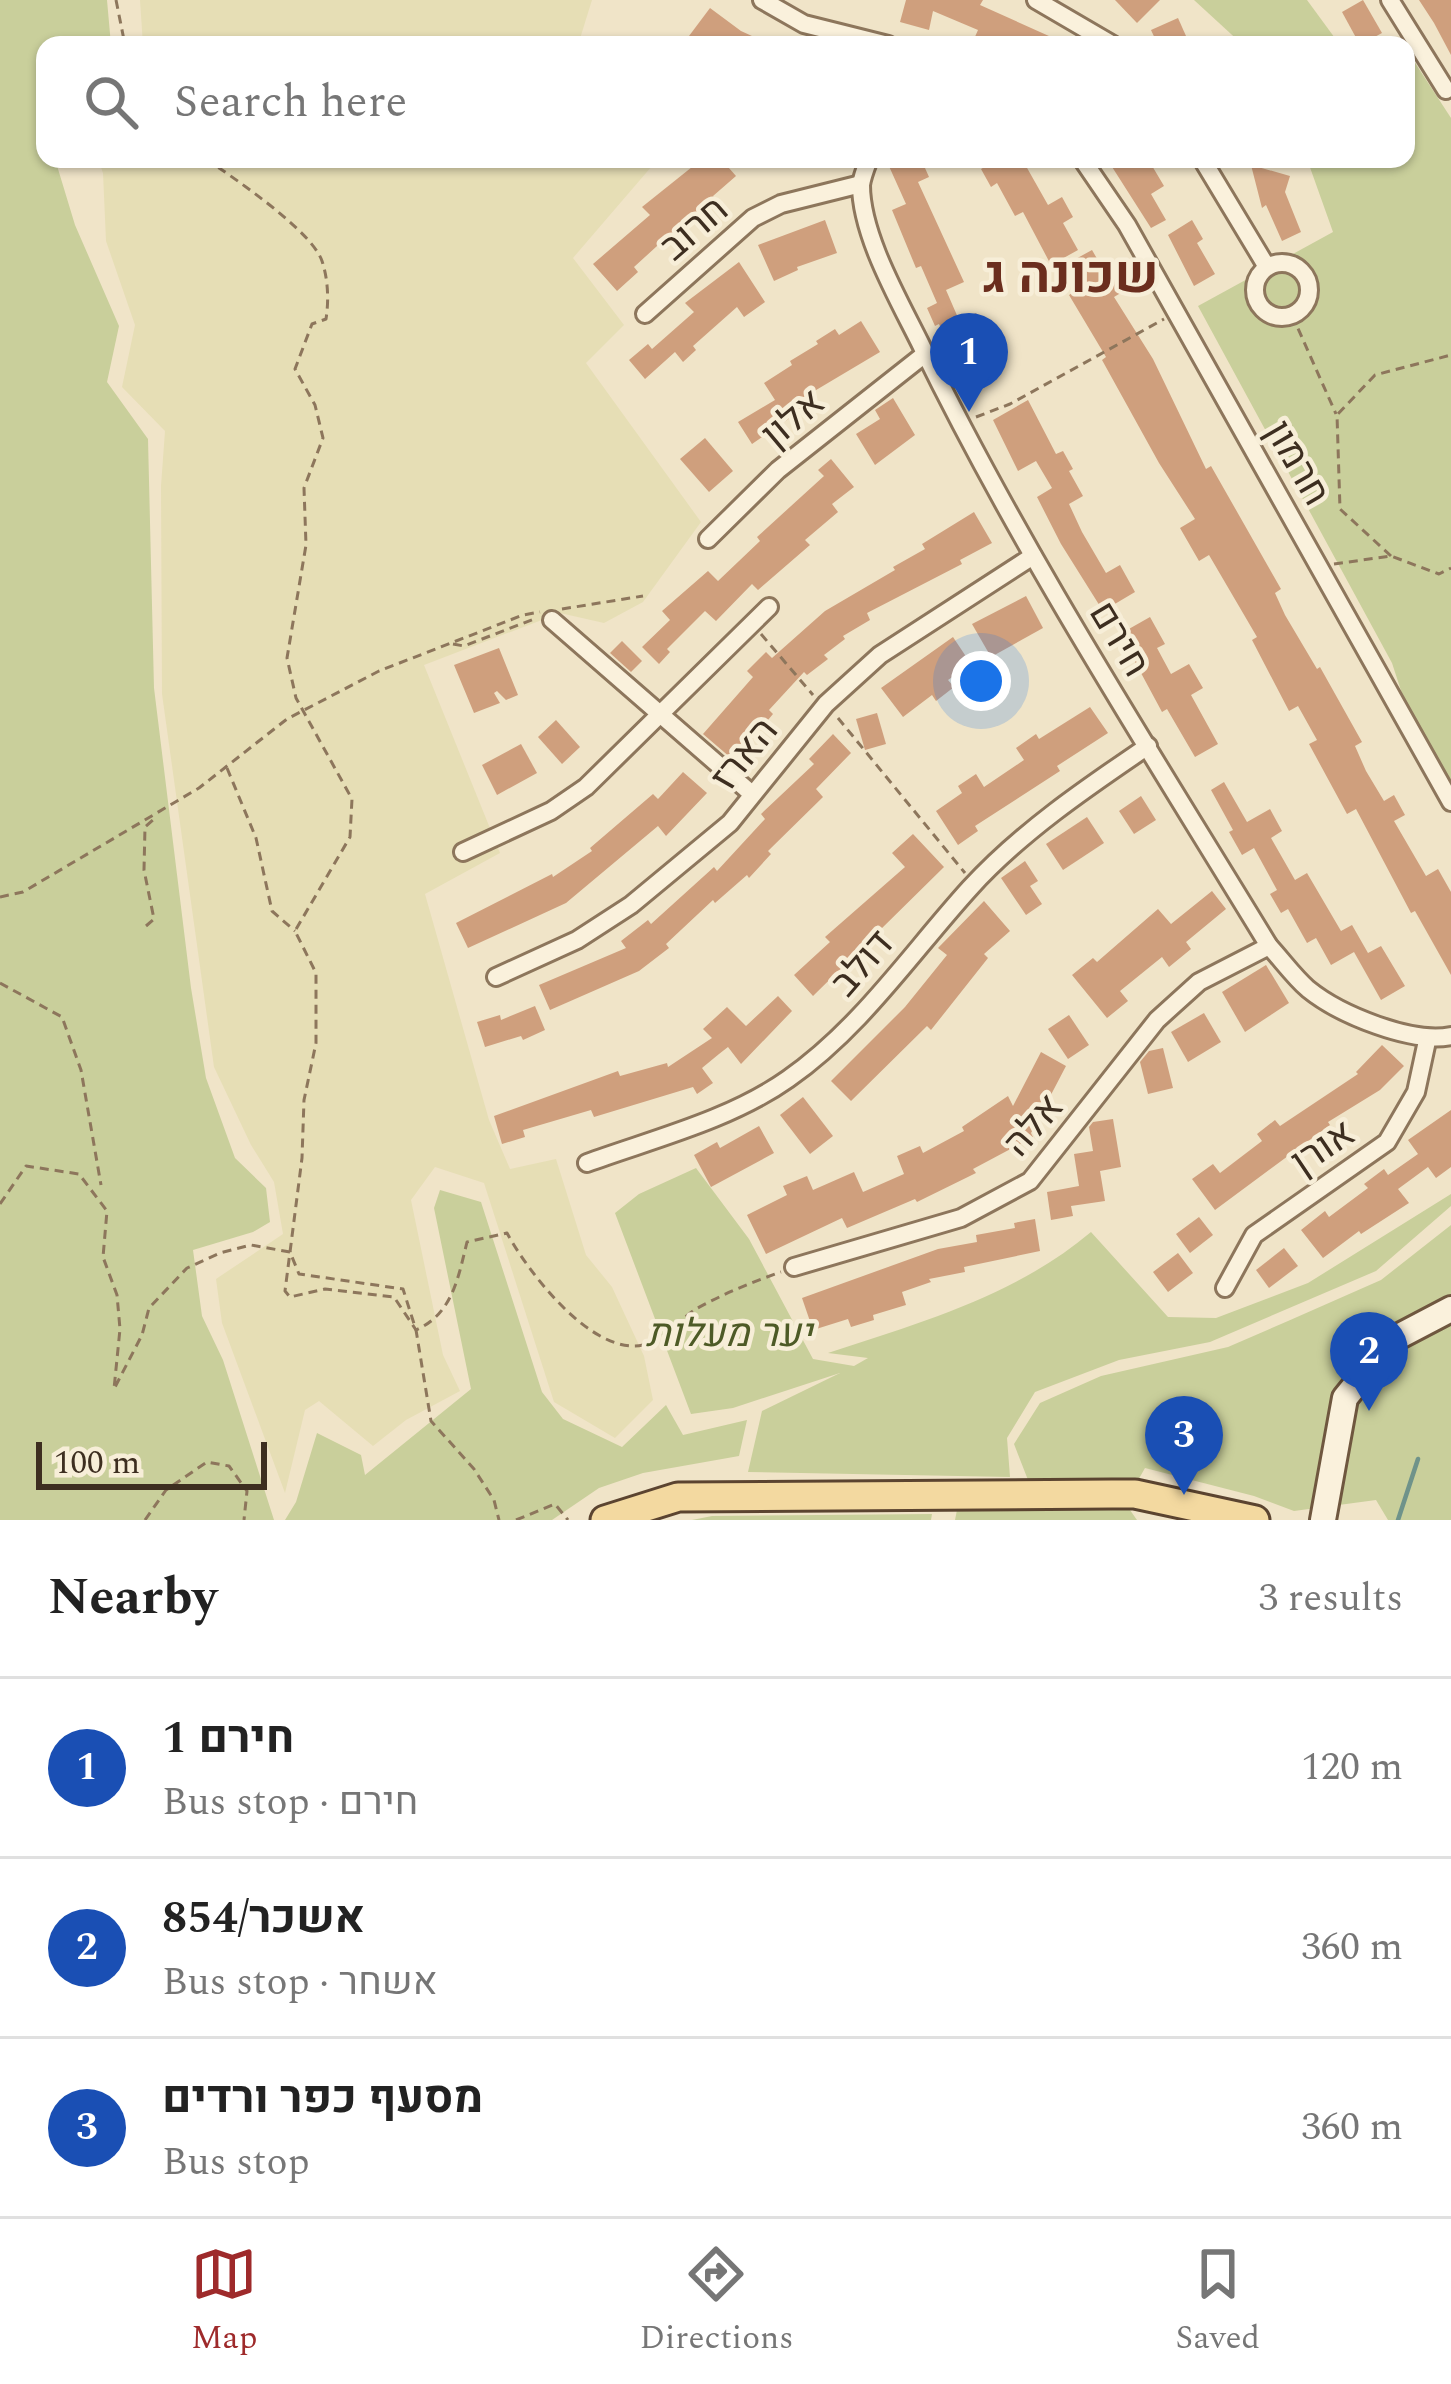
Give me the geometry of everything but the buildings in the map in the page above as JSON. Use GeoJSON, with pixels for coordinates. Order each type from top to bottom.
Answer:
{"type":"FeatureCollection","features":[{"type":"Feature","properties":{"kind":"main road"},"geometry":{"type":"LineString","coordinates":[[1323,1520],[1346,1398],[1392,1340],[1451,1309]]}},
{"type":"Feature","properties":{"kind":"main road"},"geometry":{"type":"LineString","coordinates":[[605,1520],[678,1497],[1089,1494],[1135,1494],[1255,1520]]}},
{"type":"Feature","properties":{"kind":"street"},"geometry":{"type":"LineString","coordinates":[[762,0],[804,24],[852,36]]}},
{"type":"Feature","properties":{"kind":"street"},"geometry":{"type":"LineString","coordinates":[[1036,0],[1098,36]]}},
{"type":"Feature","properties":{"kind":"street"},"geometry":{"type":"LineString","coordinates":[[1390,0],[1412,36]]}},
{"type":"Feature","properties":{"kind":"street"},"geometry":{"type":"LineString","coordinates":[[1415,40],[1446,90]]}},
{"type":"Feature","properties":{"kind":"street","name":"חירם"},"geometry":{"type":"LineString","coordinates":[[865,168],[861,184],[868,222],[886,272],[960,422],[1033,556],[1269,946],[1308,989],[1343,1010],[1427,1041]]}},
{"type":"Feature","properties":{"kind":"street","name":"חרמון"},"geometry":{"type":"LineString","coordinates":[[1088,168],[1176,312],[1451,802]]}},
{"type":"Feature","properties":{"kind":"street"},"geometry":{"type":"LineString","coordinates":[[1207,168],[1267,267]]}},
{"type":"Feature","properties":{"kind":"street","name":"חרוב"},"geometry":{"type":"LineString","coordinates":[[645,314],[753,218],[781,204],[861,184]]}},
{"type":"Feature","properties":{"kind":"street"},"geometry":{"type":"LineString","coordinates":[[1284,263],[1306,278],[1309,296],[1292,316],[1267,313],[1256,299],[1256,281],[1267,267],[1284,263]]}},
{"type":"Feature","properties":{"kind":"street","name":"אלון"},"geometry":{"type":"LineString","coordinates":[[708,539],[778,470],[926,354]]}},
{"type":"Feature","properties":{"kind":"street","name":"הארז"},"geometry":{"type":"LineString","coordinates":[[496,977],[577,940],[632,905],[730,824],[824,706],[880,656],[1033,556]]}},
{"type":"Feature","properties":{"kind":"street"},"geometry":{"type":"LineString","coordinates":[[463,852],[551,811],[586,788],[769,607]]}},
{"type":"Feature","properties":{"kind":"street"},"geometry":{"type":"LineString","coordinates":[[553,613],[752,794]]}},
{"type":"Feature","properties":{"kind":"street","name":"דולב"},"geometry":{"type":"LineString","coordinates":[[587,1163],[742,1104],[784,1082],[866,1010],[974,884],[1088,787],[1148,746]]}},
{"type":"Feature","properties":{"kind":"street","name":"אלה"},"geometry":{"type":"LineString","coordinates":[[794,1267],[962,1217],[1030,1181],[1157,1020],[1198,982],[1269,946]]}},
{"type":"Feature","properties":{"kind":"street"},"geometry":{"type":"LineString","coordinates":[[1427,1041],[1451,1036]]}},
{"type":"Feature","properties":{"kind":"street","name":"אורן"},"geometry":{"type":"LineString","coordinates":[[1226,1288],[1254,1235],[1388,1142],[1416,1092],[1427,1041]]}},
{"type":"Feature","properties":{"kind":"path"},"geometry":{"type":"LineString","coordinates":[[116,0],[123,36]]}},
{"type":"Feature","properties":{"kind":"path"},"geometry":{"type":"LineString","coordinates":[[220,168],[260,195],[321,256],[329,300],[326,319],[312,324],[295,369],[314,405],[323,438],[304,488],[306,545],[287,658],[296,698],[352,799],[350,837],[295,931]]}},
{"type":"Feature","properties":{"kind":"path"},"geometry":{"type":"LineString","coordinates":[[960,422],[1010,404],[1176,312]]}},
{"type":"Feature","properties":{"kind":"path"},"geometry":{"type":"LineString","coordinates":[[1292,316],[1337,416],[1340,509],[1391,556],[1438,574],[1451,568]]}},
{"type":"Feature","properties":{"kind":"path"},"geometry":{"type":"LineString","coordinates":[[1337,416],[1375,376],[1451,355]]}},
{"type":"Feature","properties":{"kind":"path"},"geometry":{"type":"LineString","coordinates":[[1323,570],[1329,565],[1391,556]]}},
{"type":"Feature","properties":{"kind":"path"},"geometry":{"type":"LineString","coordinates":[[0,897],[22,892],[155,814],[303,711],[380,671],[523,615],[643,596]]}},
{"type":"Feature","properties":{"kind":"path"},"geometry":{"type":"LineString","coordinates":[[450,644],[464,646],[537,618],[543,623],[553,613]]}},
{"type":"Feature","properties":{"kind":"path"},"geometry":{"type":"LineString","coordinates":[[752,623],[974,884]]}},
{"type":"Feature","properties":{"kind":"path"},"geometry":{"type":"LineString","coordinates":[[226,766],[256,838],[272,911],[295,931],[316,973],[316,1043],[304,1100],[302,1158],[285,1291],[290,1297],[325,1289],[394,1297],[416,1330]]}},
{"type":"Feature","properties":{"kind":"path"},"geometry":{"type":"LineString","coordinates":[[146,926],[154,919],[154,910],[144,870],[145,827],[155,814]]}},
{"type":"Feature","properties":{"kind":"path"},"geometry":{"type":"LineString","coordinates":[[0,983],[62,1017],[86,1090],[101,1185]]}},
{"type":"Feature","properties":{"kind":"path"},"geometry":{"type":"LineString","coordinates":[[0,1204],[26,1166],[79,1174],[106,1211],[103,1257],[116,1294],[120,1329],[114,1389],[142,1335],[149,1308],[187,1268],[251,1245],[290,1252]]}},
{"type":"Feature","properties":{"kind":"path"},"geometry":{"type":"LineString","coordinates":[[416,1330],[438,1320],[458,1282],[467,1242],[508,1233],[525,1268],[571,1314],[612,1344],[645,1346],[693,1311],[794,1267]]}},
{"type":"Feature","properties":{"kind":"path"},"geometry":{"type":"LineString","coordinates":[[290,1252],[299,1274],[403,1289],[416,1330],[431,1421],[474,1469],[494,1500],[499,1520]]}},
{"type":"Feature","properties":{"kind":"path"},"geometry":{"type":"LineString","coordinates":[[145,1520],[166,1490],[207,1462],[229,1466],[248,1491],[244,1520]]}},
{"type":"Feature","properties":{"kind":"path"},"geometry":{"type":"LineString","coordinates":[[516,1520],[555,1504],[568,1520]]}},
{"type":"Feature","properties":{"kind":"shaded area"},"geometry":{"type":"Polygon","coordinates":[[[140,0],[592,0],[581,36],[142,36],[140,0]]]}},
{"type":"Feature","properties":{"kind":"shaded area"},"geometry":{"type":"Polygon","coordinates":[[[101,168],[650,168],[573,258],[624,325],[586,363],[701,522],[643,602],[604,623],[560,613],[424,665],[500,853],[425,894],[489,1120],[510,1169],[556,1159],[586,1255],[612,1287],[644,1356],[653,1400],[615,1438],[554,1402],[484,1183],[435,1167],[411,1200],[443,1355],[460,1391],[406,1420],[373,1446],[319,1401],[305,1410],[285,1493],[222,1323],[216,1279],[283,1234],[274,1182],[214,1067],[162,694],[165,431],[122,387],[135,325],[106,241],[101,168]]]}},
{"type":"Feature","properties":{"kind":"green space"},"geometry":{"type":"Polygon","coordinates":[[[0,0],[107,0],[110,36],[36,36],[36,168],[58,168],[75,225],[119,326],[107,382],[148,439],[154,688],[191,988],[206,1078],[235,1158],[266,1188],[270,1222],[193,1250],[202,1316],[223,1360],[274,1520],[0,1520],[0,0]]]}},
{"type":"Feature","properties":{"kind":"green space"},"geometry":{"type":"Polygon","coordinates":[[[1194,0],[1307,0],[1333,36],[1233,36],[1194,0]]]}},
{"type":"Feature","properties":{"kind":"green space"},"geometry":{"type":"Polygon","coordinates":[[[1415,63],[1451,118],[1451,782],[1409,715],[1392,663],[1198,306],[1333,232],[1310,168],[1415,168],[1415,63]]]}},
{"type":"Feature","properties":{"kind":"green space","name":"יער מעלות"},"geometry":{"type":"Polygon","coordinates":[[[696,1168],[749,1239],[813,1359],[854,1366],[868,1358],[828,1353],[999,1290],[1091,1232],[1168,1317],[1216,1318],[1308,1283],[1451,1194],[1451,1206],[1376,1271],[1210,1342],[1119,1360],[1035,1392],[1007,1438],[1010,1477],[748,1472],[762,1411],[840,1373],[733,1408],[691,1414],[615,1213],[639,1194],[696,1168]]]}},
{"type":"Feature","properties":{"kind":"green space"},"geometry":{"type":"Polygon","coordinates":[[[440,1190],[481,1202],[542,1392],[563,1419],[622,1447],[666,1405],[683,1435],[747,1420],[739,1456],[643,1473],[599,1488],[552,1520],[285,1520],[296,1502],[317,1433],[361,1455],[365,1475],[471,1389],[434,1208],[440,1190]]]}},
{"type":"Feature","properties":{"kind":"green space"},"geometry":{"type":"Polygon","coordinates":[[[1451,1225],[1451,1520],[1388,1520],[1376,1500],[1294,1511],[1145,1468],[1125,1503],[1137,1520],[955,1520],[958,1505],[1037,1503],[1014,1444],[1040,1403],[1101,1376],[1228,1347],[1381,1280],[1451,1225]]]}},
{"type":"Feature","properties":{"kind":"green space"},"geometry":{"type":"Polygon","coordinates":[[[932,1514],[931,1520],[692,1520],[712,1516],[932,1514]]]}},
{"type":"Feature","properties":{"kind":"waterway"},"geometry":{"type":"LineString","coordinates":[[1398,1520],[1418,1459]]}},
{"type":"Feature","properties":{"kind":"place","name":"חירם 1"},"geometry":{"type":"Point","coordinates":[969,412]}},
{"type":"Feature","properties":{"kind":"place","name":"אשכר/854"},"geometry":{"type":"Point","coordinates":[1369,1411]}},
{"type":"Feature","properties":{"kind":"place","name":"מסעף כפר ורדים"},"geometry":{"type":"Point","coordinates":[1184,1495]}},
{"type":"Feature","properties":{"kind":"district","name":"שכונה ג"},"geometry":{"type":"Point","coordinates":[1071,274]}}]}
